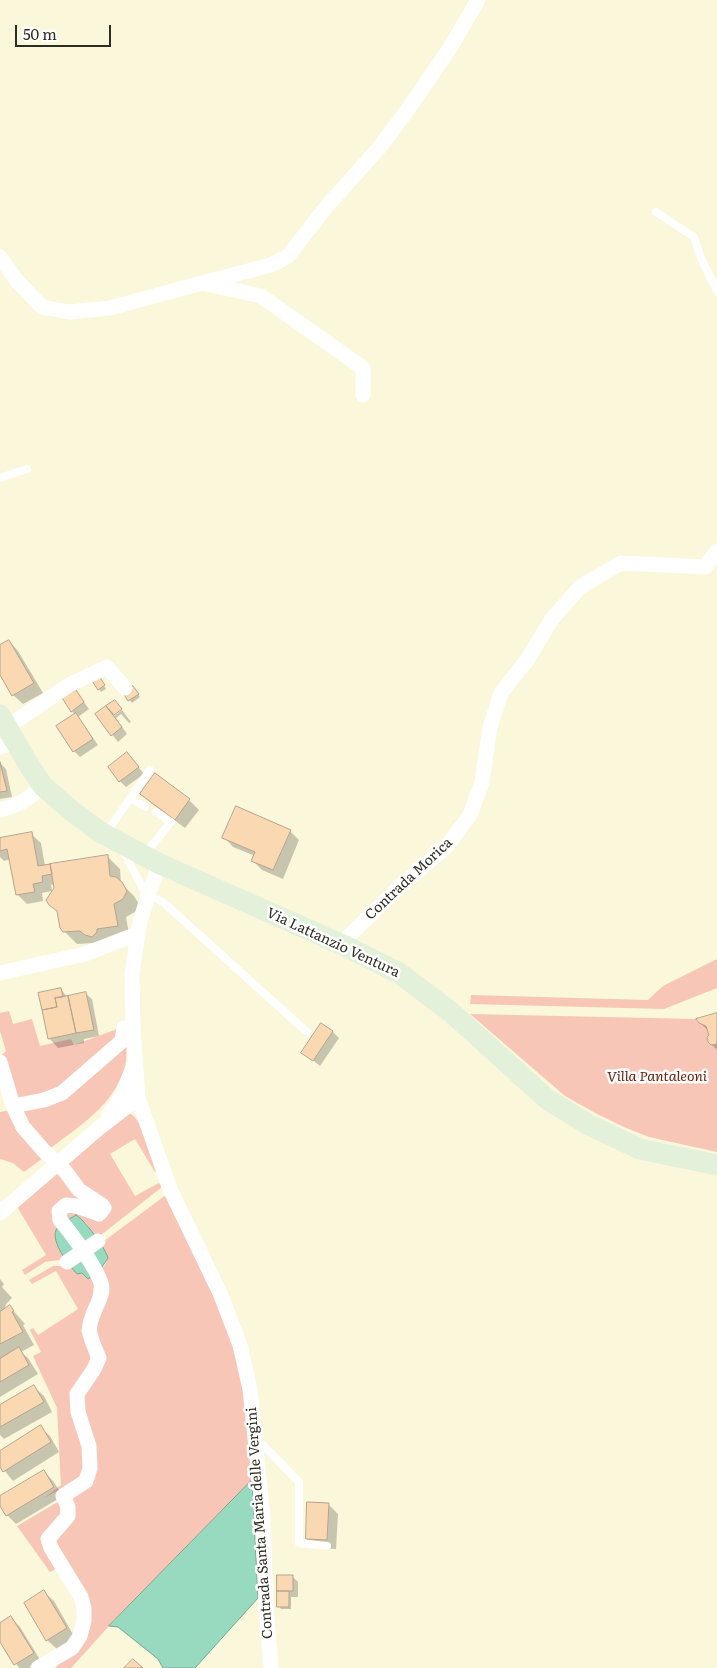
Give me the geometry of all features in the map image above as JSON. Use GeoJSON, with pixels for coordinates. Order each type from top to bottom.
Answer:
{"type":"FeatureCollection","features":[{"type":"Feature","properties":{"kind":"main road","name":"Via Lattanzio Ventura"},"geometry":{"type":"LineString","coordinates":[[6,733],[43,786],[73,812],[112,838],[152,860],[343,945],[399,973],[452,1013],[548,1100],[589,1125],[640,1149],[717,1165]]}},
{"type":"Feature","properties":{"kind":"street"},"geometry":{"type":"LineString","coordinates":[[0,257],[17,281],[42,306],[69,312],[110,308],[271,265],[288,256],[327,206],[378,148],[406,112],[450,48],[478,0]]}},
{"type":"Feature","properties":{"kind":"street"},"geometry":{"type":"LineString","coordinates":[[202,284],[261,296],[363,368],[363,396]]}},
{"type":"Feature","properties":{"kind":"street","name":"Contrada Morica"},"geometry":{"type":"LineString","coordinates":[[343,945],[348,937],[396,890],[448,846],[470,815],[482,782],[490,727],[501,693],[527,660],[552,619],[580,587],[621,563],[705,567],[717,551]]}},
{"type":"Feature","properties":{"kind":"street"},"geometry":{"type":"LineString","coordinates":[[6,733],[69,684],[107,666],[125,688]]}},
{"type":"Feature","properties":{"kind":"street"},"geometry":{"type":"LineString","coordinates":[[0,810],[16,806],[27,800],[43,786]]}},
{"type":"Feature","properties":{"kind":"street","name":"Contrada Santa Maria delle Vergini"},"geometry":{"type":"LineString","coordinates":[[152,860],[148,895],[137,934],[132,975],[133,1027],[138,1098],[170,1189],[220,1293],[240,1345],[250,1390],[263,1517],[266,1605],[271,1668]]}},
{"type":"Feature","properties":{"kind":"street"},"geometry":{"type":"LineString","coordinates":[[0,973],[85,954],[137,934]]}},
{"type":"Feature","properties":{"kind":"street"},"geometry":{"type":"LineString","coordinates":[[13,1106],[44,1100],[62,1092],[122,1041],[124,1028],[133,1027]]}},
{"type":"Feature","properties":{"kind":"street"},"geometry":{"type":"LineString","coordinates":[[0,1062],[13,1106],[23,1127],[65,1171],[79,1190],[104,1208],[99,1214],[76,1206],[66,1205],[60,1212],[60,1220],[97,1272],[102,1283],[102,1291],[89,1324],[90,1335],[99,1358],[77,1394],[78,1412],[89,1446],[90,1468],[86,1481],[63,1496],[68,1507],[68,1516],[48,1539],[81,1597],[84,1608],[84,1621],[80,1636],[72,1648],[38,1668]]}},
{"type":"Feature","properties":{"kind":"street"},"geometry":{"type":"LineString","coordinates":[[99,1128],[121,1097],[135,1063]]}},
{"type":"Feature","properties":{"kind":"street"},"geometry":{"type":"LineString","coordinates":[[0,1213],[99,1128],[138,1098]]}},
{"type":"Feature","properties":{"kind":"street"},"geometry":{"type":"LineString","coordinates":[[67,1262],[98,1241]]}},
{"type":"Feature","properties":{"kind":"lane"},"geometry":{"type":"LineString","coordinates":[[656,212],[694,237],[701,258],[717,291]]}},
{"type":"Feature","properties":{"kind":"lane"},"geometry":{"type":"LineString","coordinates":[[0,478],[27,470]]}},
{"type":"Feature","properties":{"kind":"lane"},"geometry":{"type":"LineString","coordinates":[[150,770],[131,798],[112,838],[140,886],[148,895],[163,902],[308,1032]]}},
{"type":"Feature","properties":{"kind":"lane"},"geometry":{"type":"LineString","coordinates":[[131,798],[145,807]]}},
{"type":"Feature","properties":{"kind":"lane"},"geometry":{"type":"LineString","coordinates":[[152,860],[171,822],[156,812]]}},
{"type":"Feature","properties":{"kind":"lane"},"geometry":{"type":"LineString","coordinates":[[255,1443],[260,1442],[299,1482],[299,1543],[327,1546]]}},
{"type":"Feature","properties":{"kind":"green space"},"geometry":{"type":"Polygon","coordinates":[[[717,959],[717,988],[664,1009],[470,1004],[471,995],[648,1000],[663,986],[717,959]]]}},
{"type":"Feature","properties":{"kind":"green space"},"geometry":{"type":"Polygon","coordinates":[[[9,1011],[13,1024],[32,1019],[40,1046],[71,1039],[74,1045],[120,1028],[119,1036],[61,1087],[16,1101],[1,1056],[6,1051],[0,1031],[0,1013],[9,1011]]]}},
{"type":"Feature","properties":{"kind":"green space","name":"Villa Pantaleoni"},"geometry":{"type":"Polygon","coordinates":[[[470,1014],[696,1019],[699,1023],[706,1026],[709,1035],[707,1037],[708,1042],[712,1045],[717,1044],[717,1152],[649,1137],[597,1114],[565,1096],[470,1014]]]}},
{"type":"Feature","properties":{"kind":"green space"},"geometry":{"type":"Polygon","coordinates":[[[127,1042],[125,1066],[113,1092],[104,1104],[83,1124],[48,1150],[17,1107],[44,1104],[127,1042]]]}},
{"type":"Feature","properties":{"kind":"green space"},"geometry":{"type":"Polygon","coordinates":[[[10,1110],[43,1158],[24,1172],[13,1163],[0,1159],[0,1112],[10,1110]]]}},
{"type":"Feature","properties":{"kind":"green space"},"geometry":{"type":"Polygon","coordinates":[[[127,1112],[133,1115],[142,1128],[157,1170],[155,1172],[135,1139],[110,1154],[135,1196],[159,1183],[162,1187],[96,1239],[86,1223],[66,1222],[62,1211],[95,1198],[63,1164],[127,1112]]]}},
{"type":"Feature","properties":{"kind":"green space"},"geometry":{"type":"Polygon","coordinates":[[[58,1169],[88,1202],[65,1201],[56,1238],[65,1259],[45,1262],[25,1275],[22,1270],[46,1255],[16,1205],[58,1169]]]}},
{"type":"Feature","properties":{"kind":"green space"},"geometry":{"type":"Polygon","coordinates":[[[166,1195],[225,1318],[243,1376],[252,1480],[109,1626],[71,1668],[55,1668],[81,1642],[91,1608],[53,1546],[69,1496],[92,1483],[83,1399],[97,1374],[93,1329],[100,1270],[108,1258],[100,1244],[166,1195]]]}},
{"type":"Feature","properties":{"kind":"green space"},"geometry":{"type":"Polygon","coordinates":[[[68,1264],[79,1273],[95,1274],[92,1302],[81,1331],[89,1343],[91,1352],[90,1362],[75,1386],[85,1464],[78,1480],[44,1498],[61,1485],[57,1408],[33,1356],[41,1352],[30,1330],[33,1328],[38,1335],[78,1309],[56,1271],[32,1284],[29,1280],[53,1266],[68,1264]]]}},
{"type":"Feature","properties":{"kind":"green space"},"geometry":{"type":"Polygon","coordinates":[[[61,1500],[60,1519],[50,1529],[59,1567],[50,1572],[17,1526],[61,1500]]]}},
{"type":"Feature","properties":{"kind":"shaded area"},"geometry":{"type":"Polygon","coordinates":[[[76,1215],[94,1235],[108,1258],[100,1270],[88,1279],[82,1273],[77,1274],[62,1254],[56,1241],[57,1228],[76,1215]]]}},
{"type":"Feature","properties":{"kind":"shaded area"},"geometry":{"type":"Polygon","coordinates":[[[252,1480],[258,1598],[195,1668],[163,1668],[158,1659],[118,1627],[109,1626],[252,1480]]]}},
{"type":"Feature","properties":{"kind":"building"},"geometry":{"type":"Polygon","coordinates":[[[9,640],[34,683],[12,696],[0,675],[0,645],[9,640]]]}},
{"type":"Feature","properties":{"kind":"building"},"geometry":{"type":"Polygon","coordinates":[[[99,676],[105,685],[98,690],[92,681],[99,676]]]}},
{"type":"Feature","properties":{"kind":"building"},"geometry":{"type":"Polygon","coordinates":[[[133,686],[139,694],[128,701],[123,693],[133,686]]]}},
{"type":"Feature","properties":{"kind":"building"},"geometry":{"type":"Polygon","coordinates":[[[74,687],[84,702],[71,712],[61,696],[74,687]]]}},
{"type":"Feature","properties":{"kind":"building"},"geometry":{"type":"Polygon","coordinates":[[[115,700],[122,709],[114,715],[106,706],[115,700]]]}},
{"type":"Feature","properties":{"kind":"building"},"geometry":{"type":"Polygon","coordinates":[[[106,706],[122,727],[111,736],[95,714],[106,706]]]}},
{"type":"Feature","properties":{"kind":"building"},"geometry":{"type":"Polygon","coordinates":[[[76,713],[93,739],[73,752],[56,726],[76,713]]]}},
{"type":"Feature","properties":{"kind":"building"},"geometry":{"type":"Polygon","coordinates":[[[127,752],[139,767],[119,782],[108,767],[127,752]]]}},
{"type":"Feature","properties":{"kind":"building"},"geometry":{"type":"Polygon","coordinates":[[[0,762],[7,791],[0,792],[0,762]]]}},
{"type":"Feature","properties":{"kind":"building"},"geometry":{"type":"Polygon","coordinates":[[[155,773],[190,799],[175,820],[140,794],[155,773]]]}},
{"type":"Feature","properties":{"kind":"building"},"geometry":{"type":"Polygon","coordinates":[[[236,806],[291,830],[273,870],[251,861],[255,852],[222,838],[236,806]]]}},
{"type":"Feature","properties":{"kind":"building"},"geometry":{"type":"Polygon","coordinates":[[[32,832],[38,866],[50,864],[52,874],[42,876],[43,882],[33,884],[35,892],[16,895],[7,849],[0,851],[0,838],[32,832]]]}},
{"type":"Feature","properties":{"kind":"building"},"geometry":{"type":"Polygon","coordinates":[[[108,855],[110,876],[116,877],[122,882],[127,891],[123,899],[114,904],[118,926],[97,929],[97,932],[92,937],[80,931],[63,932],[60,928],[57,911],[46,900],[54,888],[50,864],[108,855]]]}},
{"type":"Feature","properties":{"kind":"building"},"geometry":{"type":"Polygon","coordinates":[[[61,988],[63,997],[55,998],[57,1007],[42,1010],[38,993],[61,988]]]}},
{"type":"Feature","properties":{"kind":"building"},"geometry":{"type":"Polygon","coordinates":[[[86,992],[94,1030],[76,1033],[68,996],[86,992]]]}},
{"type":"Feature","properties":{"kind":"building"},"geometry":{"type":"Polygon","coordinates":[[[68,996],[76,1033],[48,1039],[42,1010],[57,1007],[55,998],[68,996]]]}},
{"type":"Feature","properties":{"kind":"building","name":"Villa Pantaleoni"},"geometry":{"type":"Polygon","coordinates":[[[717,1013],[717,1044],[711,1045],[708,1042],[707,1037],[709,1035],[706,1026],[699,1023],[696,1019],[717,1013]]]}},
{"type":"Feature","properties":{"kind":"building"},"geometry":{"type":"Polygon","coordinates":[[[321,1023],[333,1031],[313,1061],[301,1053],[321,1023]]]}},
{"type":"Feature","properties":{"kind":"building"},"geometry":{"type":"Polygon","coordinates":[[[10,1305],[23,1332],[0,1344],[0,1312],[10,1305]]]}},
{"type":"Feature","properties":{"kind":"building"},"geometry":{"type":"Polygon","coordinates":[[[19,1347],[29,1365],[0,1382],[0,1359],[19,1347]]]}},
{"type":"Feature","properties":{"kind":"building"},"geometry":{"type":"Polygon","coordinates":[[[34,1385],[44,1402],[0,1427],[0,1405],[34,1385]]]}},
{"type":"Feature","properties":{"kind":"building"},"geometry":{"type":"Polygon","coordinates":[[[41,1425],[51,1442],[3,1472],[0,1467],[0,1451],[41,1425]]]}},
{"type":"Feature","properties":{"kind":"building"},"geometry":{"type":"Polygon","coordinates":[[[44,1470],[54,1487],[6,1516],[0,1506],[0,1496],[44,1470]]]}},
{"type":"Feature","properties":{"kind":"building"},"geometry":{"type":"Polygon","coordinates":[[[307,1502],[329,1503],[327,1540],[306,1539],[307,1502]]]}},
{"type":"Feature","properties":{"kind":"building"},"geometry":{"type":"Polygon","coordinates":[[[277,1575],[293,1575],[293,1591],[277,1591],[277,1575]]]}},
{"type":"Feature","properties":{"kind":"building"},"geometry":{"type":"Polygon","coordinates":[[[44,1590],[67,1628],[46,1641],[24,1603],[44,1590]]]}},
{"type":"Feature","properties":{"kind":"building"},"geometry":{"type":"Polygon","coordinates":[[[277,1591],[289,1591],[289,1607],[277,1607],[277,1591]]]}},
{"type":"Feature","properties":{"kind":"building"},"geometry":{"type":"Polygon","coordinates":[[[11,1616],[34,1653],[14,1665],[0,1642],[0,1623],[11,1616]]]}},
{"type":"Feature","properties":{"kind":"building"},"geometry":{"type":"Polygon","coordinates":[[[133,1659],[143,1668],[124,1668],[133,1659]]]}}]}
